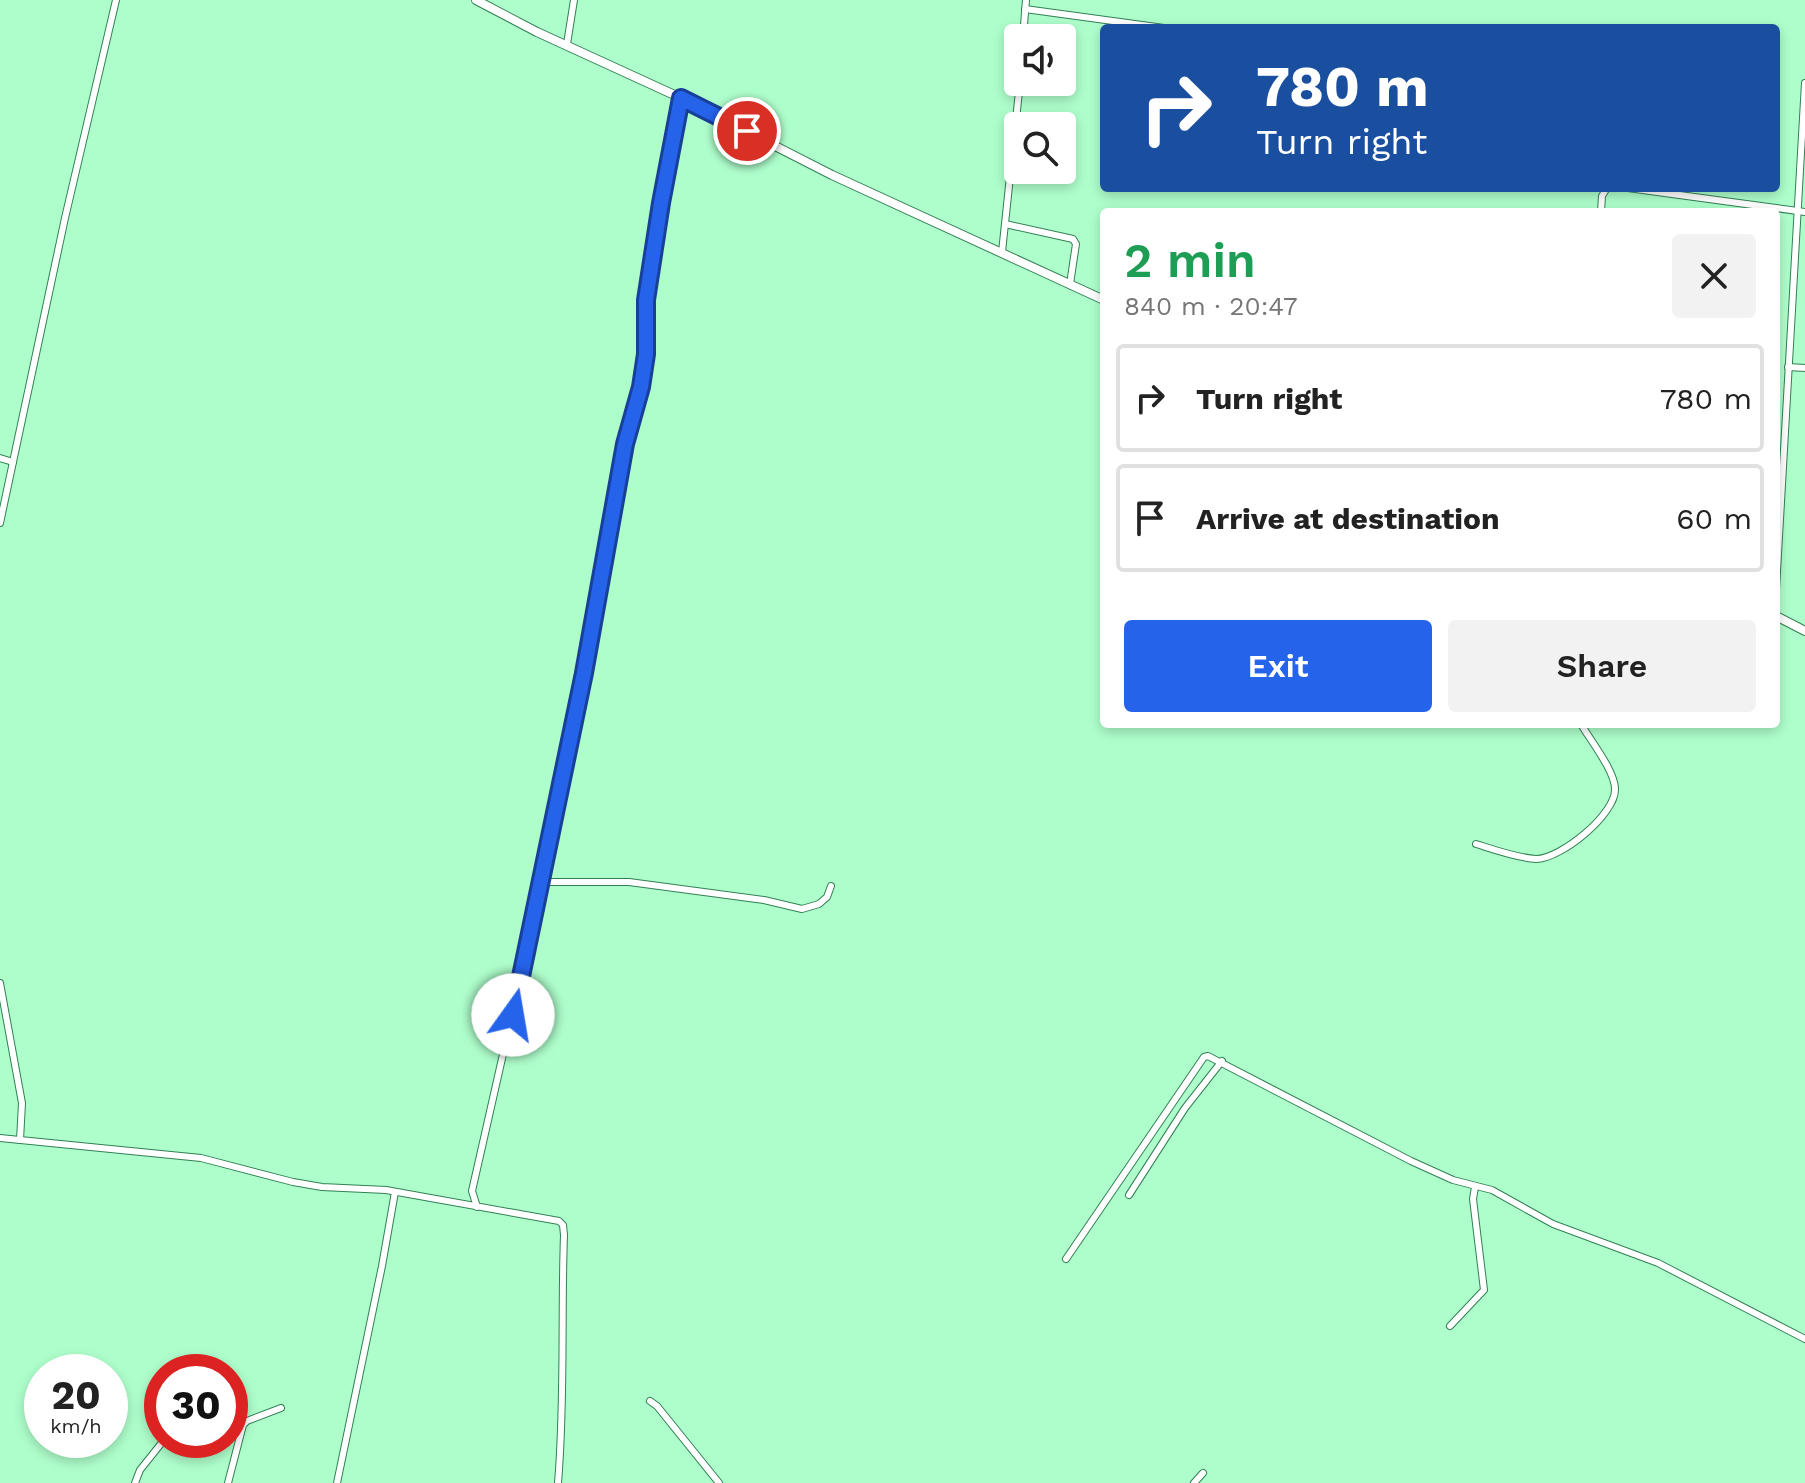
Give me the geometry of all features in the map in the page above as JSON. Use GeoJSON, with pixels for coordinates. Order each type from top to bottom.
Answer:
{"type":"FeatureCollection","features":[{"type":"Feature","properties":{"kind":"street"},"geometry":{"type":"LineString","coordinates":[[0,523],[65,218],[116,0]]}},
{"type":"Feature","properties":{"kind":"street"},"geometry":{"type":"LineString","coordinates":[[476,0],[681,98],[832,175],[1100,298]]}},
{"type":"Feature","properties":{"kind":"street"},"geometry":{"type":"LineString","coordinates":[[567,44],[574,0]]}},
{"type":"Feature","properties":{"kind":"street"},"geometry":{"type":"LineString","coordinates":[[1024,24],[1026,0]]}},
{"type":"Feature","properties":{"kind":"street"},"geometry":{"type":"LineString","coordinates":[[1025,9],[1135,24]]}},
{"type":"Feature","properties":{"kind":"street"},"geometry":{"type":"LineString","coordinates":[[1780,515],[1788,367],[1802,211],[1805,83]]}},
{"type":"Feature","properties":{"kind":"street"},"geometry":{"type":"LineString","coordinates":[[1002,252],[1019,96]]}},
{"type":"Feature","properties":{"kind":"street"},"geometry":{"type":"LineString","coordinates":[[477,1207],[472,1191],[542,882],[625,444],[641,387],[646,354],[646,300],[681,98]]}},
{"type":"Feature","properties":{"kind":"street"},"geometry":{"type":"LineString","coordinates":[[1658,192],[1779,208]]}},
{"type":"Feature","properties":{"kind":"street"},"geometry":{"type":"LineString","coordinates":[[1780,208],[1802,211]]}},
{"type":"Feature","properties":{"kind":"street"},"geometry":{"type":"LineString","coordinates":[[1005,224],[1073,239],[1076,244],[1070,284]]}},
{"type":"Feature","properties":{"kind":"street"},"geometry":{"type":"LineString","coordinates":[[1788,367],[1805,368]]}},
{"type":"Feature","properties":{"kind":"street"},"geometry":{"type":"LineString","coordinates":[[0,458],[13,462]]}},
{"type":"Feature","properties":{"kind":"street"},"geometry":{"type":"LineString","coordinates":[[1780,618],[1805,631]]}},
{"type":"Feature","properties":{"kind":"street"},"geometry":{"type":"LineString","coordinates":[[1476,844],[1537,859],[1565,850],[1594,824],[1612,801],[1615,791],[1613,780],[1583,728]]}},
{"type":"Feature","properties":{"kind":"street"},"geometry":{"type":"LineString","coordinates":[[542,882],[629,882],[764,900],[802,909],[819,904],[827,897],[831,886]]}},
{"type":"Feature","properties":{"kind":"street"},"geometry":{"type":"LineString","coordinates":[[0,983],[22,1103],[20,1140]]}},
{"type":"Feature","properties":{"kind":"street"},"geometry":{"type":"LineString","coordinates":[[1066,1259],[1204,1057],[1212,1056],[1383,1148],[1475,1187],[1492,1190],[1553,1224],[1658,1263],[1805,1339]]}},
{"type":"Feature","properties":{"kind":"street"},"geometry":{"type":"LineString","coordinates":[[1129,1195],[1185,1108],[1222,1061]]}},
{"type":"Feature","properties":{"kind":"street"},"geometry":{"type":"LineString","coordinates":[[0,1138],[201,1158],[293,1182],[395,1192],[559,1221],[563,1225],[564,1235],[563,1430],[558,1483]]}},
{"type":"Feature","properties":{"kind":"street"},"geometry":{"type":"LineString","coordinates":[[1450,1326],[1484,1290],[1473,1199],[1475,1187]]}},
{"type":"Feature","properties":{"kind":"street"},"geometry":{"type":"LineString","coordinates":[[458,1203],[472,1191]]}},
{"type":"Feature","properties":{"kind":"street"},"geometry":{"type":"LineString","coordinates":[[337,1483],[395,1192]]}},
{"type":"Feature","properties":{"kind":"street"},"geometry":{"type":"LineString","coordinates":[[650,1401],[719,1483]]}},
{"type":"Feature","properties":{"kind":"street"},"geometry":{"type":"LineString","coordinates":[[228,1483],[243,1425],[281,1408]]}},
{"type":"Feature","properties":{"kind":"street"},"geometry":{"type":"LineString","coordinates":[[135,1483],[150,1458]]}},
{"type":"Feature","properties":{"kind":"street"},"geometry":{"type":"LineString","coordinates":[[1194,1483],[1203,1473]]}},
{"type":"Feature","properties":{"kind":"route"},"geometry":{"type":"LineString","coordinates":[[513,1015],[584,673],[625,444],[641,387],[646,354],[646,300],[681,98],[747,131]]}}]}
